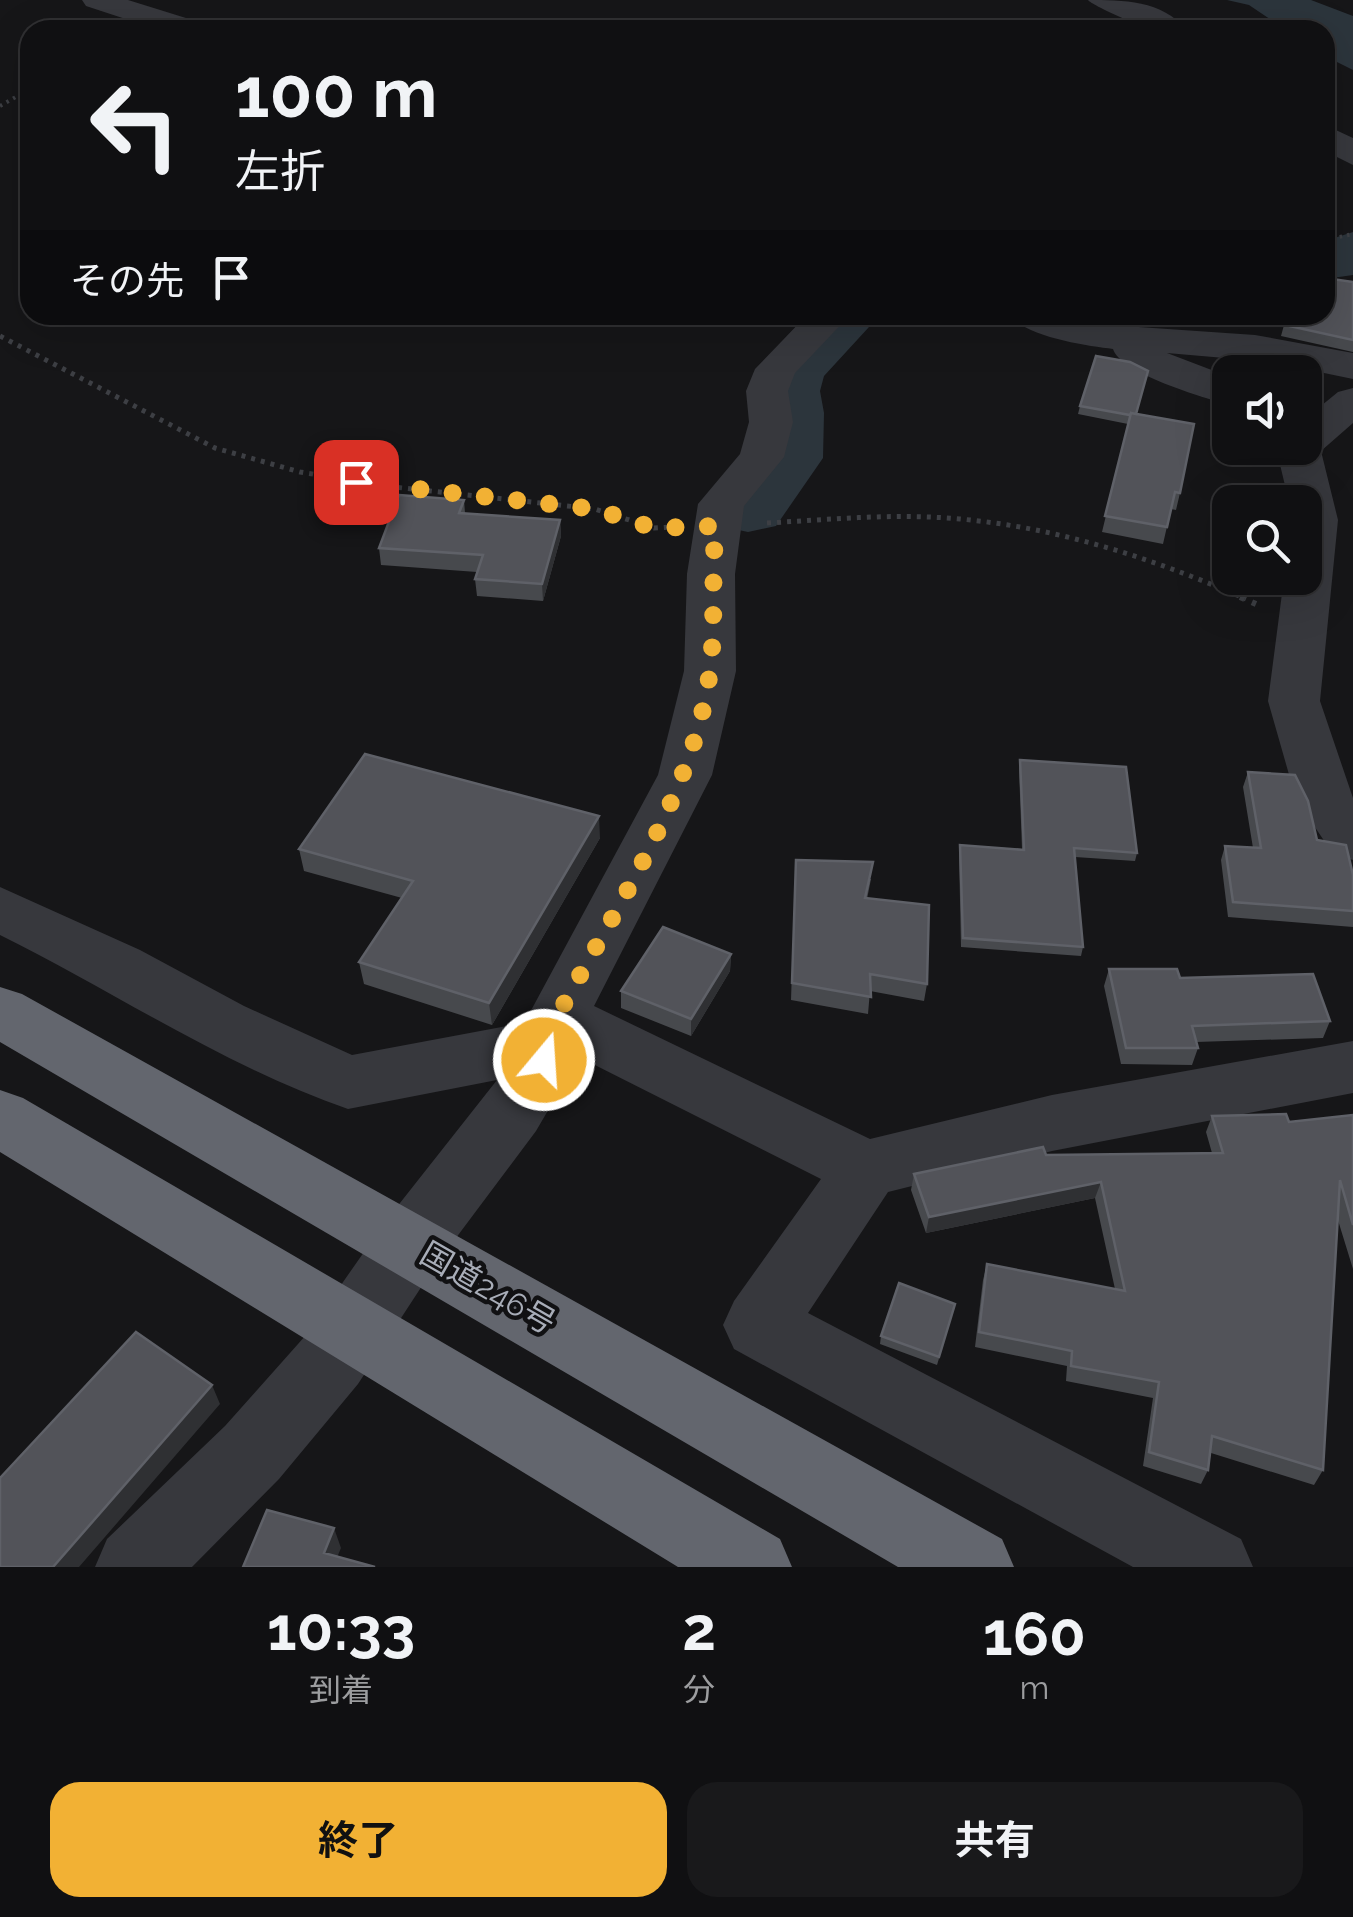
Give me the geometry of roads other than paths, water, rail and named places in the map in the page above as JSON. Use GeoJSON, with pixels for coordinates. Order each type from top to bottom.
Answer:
{"type":"FeatureCollection","features":[{"type":"Feature","properties":{"kind":"highway","name":"国道246号"},"geometry":{"type":"LineString","coordinates":[[0,1012],[974,1567]]}},
{"type":"Feature","properties":{"kind":"highway"},"geometry":{"type":"LineString","coordinates":[[0,1118],[752,1567]]}},
{"type":"Feature","properties":{"kind":"street"},"geometry":{"type":"LineString","coordinates":[[97,0],[159,20]]}},
{"type":"Feature","properties":{"kind":"street"},"geometry":{"type":"LineString","coordinates":[[156,19],[198,0]]}},
{"type":"Feature","properties":{"kind":"street"},"geometry":{"type":"LineString","coordinates":[[1102,0],[1155,20]]}},
{"type":"Feature","properties":{"kind":"street"},"geometry":{"type":"LineString","coordinates":[[135,1567],[226,1482],[356,1328],[411,1244],[493,1144],[685,774],[710,670],[711,574],[721,504],[762,458],[771,422],[766,391],[776,369],[820,325]]}},
{"type":"Feature","properties":{"kind":"street"},"geometry":{"type":"LineString","coordinates":[[1053,325],[1111,340],[1224,344],[1353,366]]}},
{"type":"Feature","properties":{"kind":"street"},"geometry":{"type":"LineString","coordinates":[[1111,340],[1212,385]]}},
{"type":"Feature","properties":{"kind":"street"},"geometry":{"type":"LineString","coordinates":[[1322,427],[1353,401]]}},
{"type":"Feature","properties":{"kind":"street"},"geometry":{"type":"LineString","coordinates":[[1303,465],[1315,520],[1294,701],[1324,799],[1353,838]]}},
{"type":"Feature","properties":{"kind":"street"},"geometry":{"type":"LineString","coordinates":[[0,910],[118,966],[222,1024],[348,1082],[507,1052],[551,1038],[866,1169],[1052,1123],[1353,1068]]}},
{"type":"Feature","properties":{"kind":"street"},"geometry":{"type":"LineString","coordinates":[[866,1169],[759,1325],[1213,1567]]}},
{"type":"Feature","properties":{"kind":"waterway"},"geometry":{"type":"LineString","coordinates":[[1335,259],[1353,251]]}},
{"type":"Feature","properties":{"kind":"waterway"},"geometry":{"type":"LineString","coordinates":[[748,509],[785,458],[788,413],[784,391],[791,370],[836,325]]}}]}
